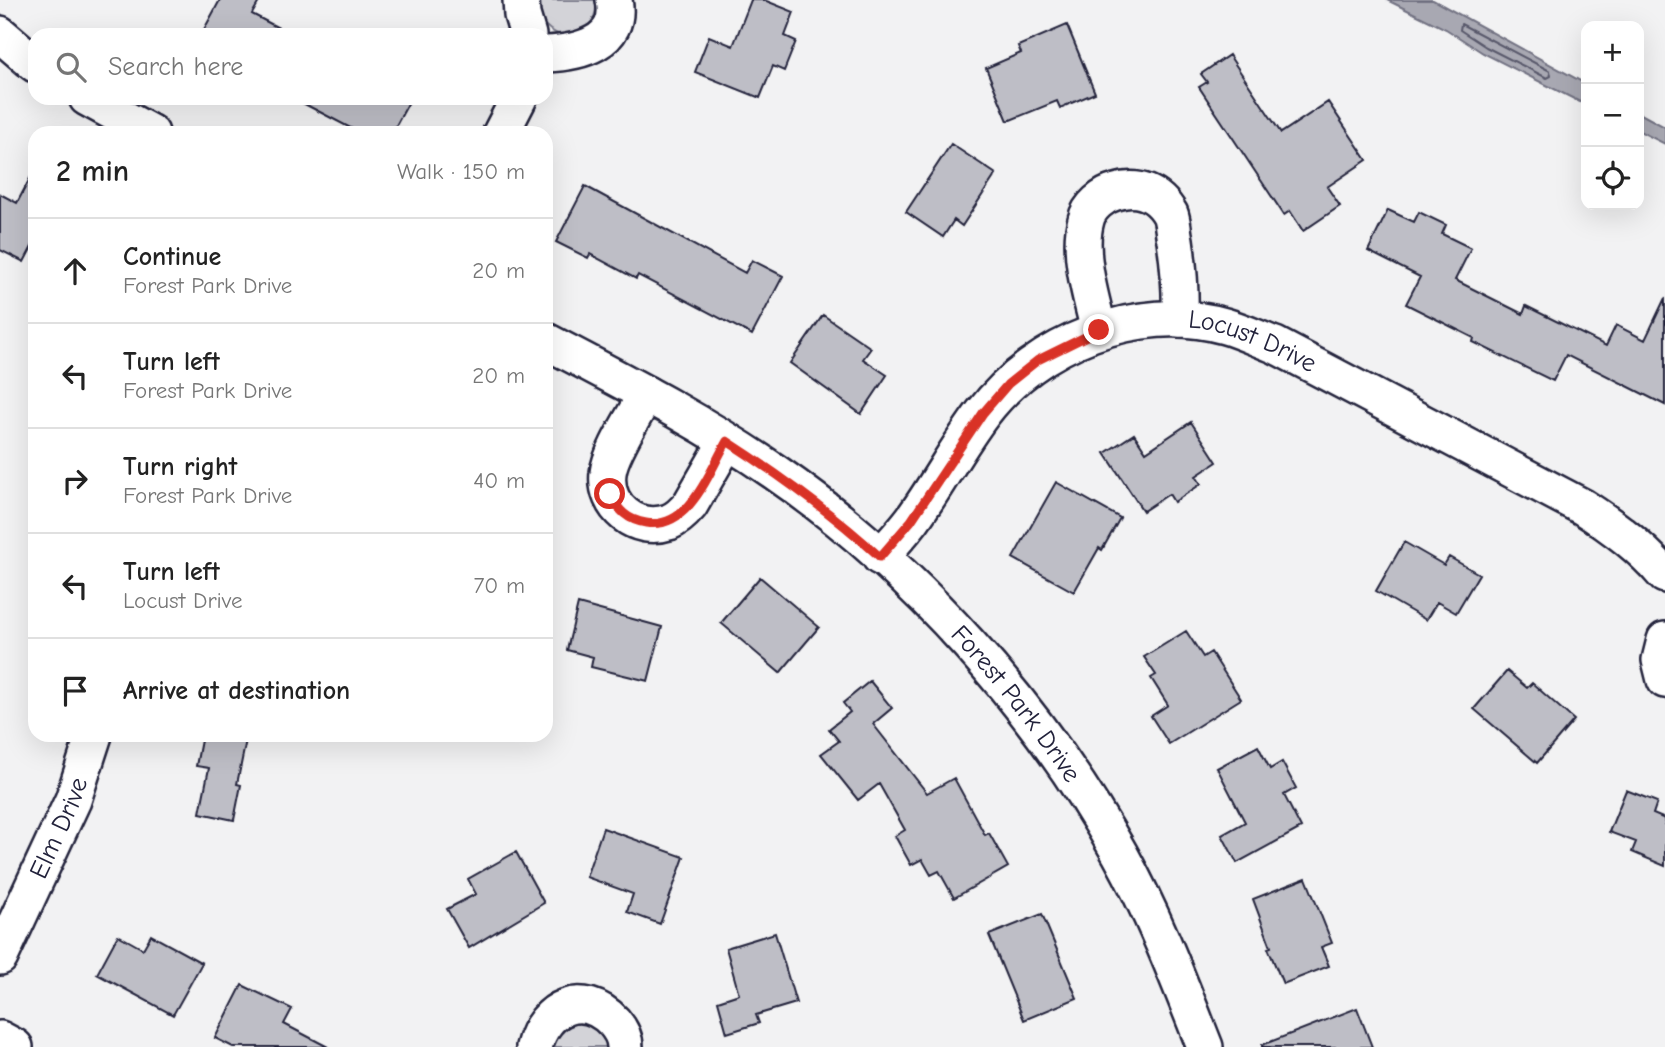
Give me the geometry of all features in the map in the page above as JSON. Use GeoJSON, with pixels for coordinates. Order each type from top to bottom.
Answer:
{"type":"FeatureCollection","features":[{"type":"Feature","properties":{"kind":"street"},"geometry":{"type":"LineString","coordinates":[[522,0],[526,28]]}},
{"type":"Feature","properties":{"kind":"street"},"geometry":{"type":"LineString","coordinates":[[553,54],[569,54],[587,48],[601,39],[609,30],[614,14],[614,0]]}},
{"type":"Feature","properties":{"kind":"street"},"geometry":{"type":"LineString","coordinates":[[0,34],[28,58]]}},
{"type":"Feature","properties":{"kind":"street"},"geometry":{"type":"LineString","coordinates":[[100,105],[138,126]]}},
{"type":"Feature","properties":{"kind":"street"},"geometry":{"type":"LineString","coordinates":[[505,126],[515,105]]}},
{"type":"Feature","properties":{"kind":"street"},"geometry":{"type":"LineString","coordinates":[[1099,330],[1089,290],[1083,236],[1086,217],[1096,203],[1109,194],[1127,188],[1143,190],[1158,198],[1171,215],[1181,282],[1180,319]]}},
{"type":"Feature","properties":{"kind":"street","name":"Locust Drive"},"geometry":{"type":"LineString","coordinates":[[880,557],[911,521],[983,413],[1008,384],[1038,360],[1099,330],[1152,320],[1180,319],[1224,326],[1275,345],[1558,494],[1617,528],[1650,557],[1665,575]]}},
{"type":"Feature","properties":{"kind":"street","name":"Forest Park Drive"},"geometry":{"type":"LineString","coordinates":[[553,345],[646,394],[775,472],[833,514],[930,603],[976,654],[1046,741],[1082,793],[1142,895],[1205,1047]]}},
{"type":"Feature","properties":{"kind":"street"},"geometry":{"type":"LineString","coordinates":[[646,394],[612,460],[608,474],[610,494],[617,508],[628,517],[656,524],[671,522],[682,514],[727,441]]}},
{"type":"Feature","properties":{"kind":"street"},"geometry":{"type":"LineString","coordinates":[[1665,640],[1660,660],[1665,680]]}},
{"type":"Feature","properties":{"kind":"street","name":"Elm Drive"},"geometry":{"type":"LineString","coordinates":[[0,957],[73,800],[91,742]]}},
{"type":"Feature","properties":{"kind":"street"},"geometry":{"type":"LineString","coordinates":[[534,1047],[538,1033],[547,1019],[555,1012],[580,1004],[593,1007],[611,1019],[620,1029],[625,1047]]}},
{"type":"Feature","properties":{"kind":"street"},"geometry":{"type":"LineString","coordinates":[[0,1039],[15,1047]]}},
{"type":"Feature","properties":{"kind":"shaded area"},"geometry":{"type":"Polygon","coordinates":[[[539,0],[596,0],[594,15],[588,26],[578,33],[556,33],[553,28],[546,26],[540,15],[539,0]]]}},
{"type":"Feature","properties":{"kind":"shaded area"},"geometry":{"type":"Polygon","coordinates":[[[579,1023],[598,1030],[609,1047],[552,1047],[562,1031],[579,1023]]]}},
{"type":"Feature","properties":{"kind":"water"},"geometry":{"type":"Polygon","coordinates":[[[1387,0],[1433,0],[1581,81],[1581,102],[1483,53],[1446,29],[1387,0]]]}},
{"type":"Feature","properties":{"kind":"water"},"geometry":{"type":"Polygon","coordinates":[[[1644,116],[1665,127],[1665,144],[1644,134],[1644,116]]]}},
{"type":"Feature","properties":{"kind":"building"},"geometry":{"type":"Polygon","coordinates":[[[220,0],[260,0],[252,14],[279,28],[205,28],[220,0]]]}},
{"type":"Feature","properties":{"kind":"building"},"geometry":{"type":"Polygon","coordinates":[[[751,0],[764,0],[794,12],[785,36],[796,41],[784,71],[773,66],[760,98],[695,72],[709,36],[733,46],[751,0]]]}},
{"type":"Feature","properties":{"kind":"building"},"geometry":{"type":"Polygon","coordinates":[[[1067,25],[1095,93],[1060,108],[1057,101],[1008,121],[986,68],[1021,53],[1018,46],[1067,25]]]}},
{"type":"Feature","properties":{"kind":"building"},"geometry":{"type":"Polygon","coordinates":[[[1229,55],[1281,133],[1328,102],[1367,160],[1327,187],[1340,206],[1303,231],[1290,211],[1284,215],[1199,87],[1207,82],[1201,74],[1229,55]]]}},
{"type":"Feature","properties":{"kind":"building"},"geometry":{"type":"Polygon","coordinates":[[[306,105],[407,105],[396,126],[347,126],[306,105]]]}},
{"type":"Feature","properties":{"kind":"building"},"geometry":{"type":"Polygon","coordinates":[[[951,144],[996,174],[962,226],[954,220],[943,237],[906,212],[951,144]]]}},
{"type":"Feature","properties":{"kind":"building"},"geometry":{"type":"Polygon","coordinates":[[[28,182],[28,254],[24,262],[0,250],[0,194],[17,203],[28,182]]]}},
{"type":"Feature","properties":{"kind":"building"},"geometry":{"type":"Polygon","coordinates":[[[585,186],[745,273],[752,260],[783,276],[752,335],[638,275],[636,279],[590,254],[588,258],[556,242],[585,186]]]}},
{"type":"Feature","properties":{"kind":"building"},"geometry":{"type":"Polygon","coordinates":[[[1388,210],[1414,222],[1419,212],[1446,225],[1442,234],[1471,248],[1455,280],[1523,314],[1526,306],[1606,346],[1616,325],[1645,340],[1665,298],[1665,405],[1566,355],[1553,381],[1473,342],[1474,338],[1406,304],[1420,277],[1368,251],[1388,210]]]}},
{"type":"Feature","properties":{"kind":"building"},"geometry":{"type":"Polygon","coordinates":[[[823,315],[871,348],[863,359],[887,375],[861,414],[790,363],[823,315]]]}},
{"type":"Feature","properties":{"kind":"building"},"geometry":{"type":"Polygon","coordinates":[[[1191,422],[1217,462],[1196,476],[1201,484],[1174,502],[1169,494],[1143,511],[1105,453],[1134,434],[1146,452],[1191,422]]]}},
{"type":"Feature","properties":{"kind":"building"},"geometry":{"type":"Polygon","coordinates":[[[1056,482],[1120,518],[1074,592],[1013,558],[1056,482]]]}},
{"type":"Feature","properties":{"kind":"building"},"geometry":{"type":"Polygon","coordinates":[[[1404,542],[1444,565],[1449,557],[1479,574],[1456,613],[1437,602],[1426,620],[1376,591],[1404,542]]]}},
{"type":"Feature","properties":{"kind":"building"},"geometry":{"type":"Polygon","coordinates":[[[760,577],[819,627],[780,673],[721,623],[760,577]]]}},
{"type":"Feature","properties":{"kind":"building"},"geometry":{"type":"Polygon","coordinates":[[[578,604],[662,627],[648,681],[591,667],[593,657],[567,650],[578,604]]]}},
{"type":"Feature","properties":{"kind":"building"},"geometry":{"type":"Polygon","coordinates":[[[1186,631],[1203,657],[1211,652],[1241,699],[1169,744],[1151,716],[1168,705],[1151,678],[1156,675],[1144,657],[1186,631]]]}},
{"type":"Feature","properties":{"kind":"building"},"geometry":{"type":"Polygon","coordinates":[[[1507,671],[1527,688],[1532,683],[1574,720],[1537,763],[1474,709],[1507,671]]]}},
{"type":"Feature","properties":{"kind":"building"},"geometry":{"type":"Polygon","coordinates":[[[870,681],[892,708],[873,724],[927,793],[954,778],[985,835],[989,833],[1008,867],[954,898],[939,871],[931,875],[922,859],[911,865],[895,836],[905,830],[879,784],[858,800],[821,754],[839,741],[829,729],[850,712],[843,703],[870,681]]]}},
{"type":"Feature","properties":{"kind":"building"},"geometry":{"type":"Polygon","coordinates":[[[201,742],[246,742],[237,784],[241,785],[234,820],[200,813],[209,768],[196,766],[201,742]]]}},
{"type":"Feature","properties":{"kind":"building"},"geometry":{"type":"Polygon","coordinates":[[[1258,746],[1270,769],[1282,762],[1296,788],[1284,795],[1301,828],[1237,863],[1222,835],[1245,822],[1217,768],[1258,746]]]}},
{"type":"Feature","properties":{"kind":"building"},"geometry":{"type":"Polygon","coordinates":[[[1626,790],[1657,802],[1653,814],[1665,819],[1665,866],[1632,852],[1636,842],[1609,832],[1626,790]]]}},
{"type":"Feature","properties":{"kind":"building"},"geometry":{"type":"Polygon","coordinates":[[[603,828],[684,857],[660,924],[627,912],[633,894],[586,877],[603,828]]]}},
{"type":"Feature","properties":{"kind":"building"},"geometry":{"type":"Polygon","coordinates":[[[516,852],[544,903],[469,948],[447,909],[476,894],[468,879],[516,852]]]}},
{"type":"Feature","properties":{"kind":"building"},"geometry":{"type":"Polygon","coordinates":[[[1306,878],[1332,943],[1321,947],[1329,966],[1283,984],[1268,948],[1271,947],[1253,899],[1306,878]]]}},
{"type":"Feature","properties":{"kind":"building"},"geometry":{"type":"Polygon","coordinates":[[[1042,914],[1077,998],[1024,1020],[989,935],[1042,914]]]}},
{"type":"Feature","properties":{"kind":"building"},"geometry":{"type":"Polygon","coordinates":[[[775,933],[796,1003],[756,1015],[759,1023],[727,1033],[718,1001],[739,994],[726,948],[775,933]]]}},
{"type":"Feature","properties":{"kind":"building"},"geometry":{"type":"Polygon","coordinates":[[[118,935],[143,949],[151,935],[202,963],[173,1015],[97,974],[118,935]]]}},
{"type":"Feature","properties":{"kind":"building"},"geometry":{"type":"Polygon","coordinates":[[[242,985],[292,1009],[284,1024],[328,1047],[233,1047],[215,1038],[242,985]]]}},
{"type":"Feature","properties":{"kind":"building"},"geometry":{"type":"Polygon","coordinates":[[[1357,1008],[1372,1047],[1262,1047],[1262,1045],[1357,1008]]]}},
{"type":"Feature","properties":{"kind":"route"},"geometry":{"type":"LineString","coordinates":[[610,494],[617,508],[628,517],[656,524],[671,522],[690,505],[727,441],[833,514],[880,557],[911,521],[983,413],[1008,384],[1038,360],[1099,330]]}}]}
